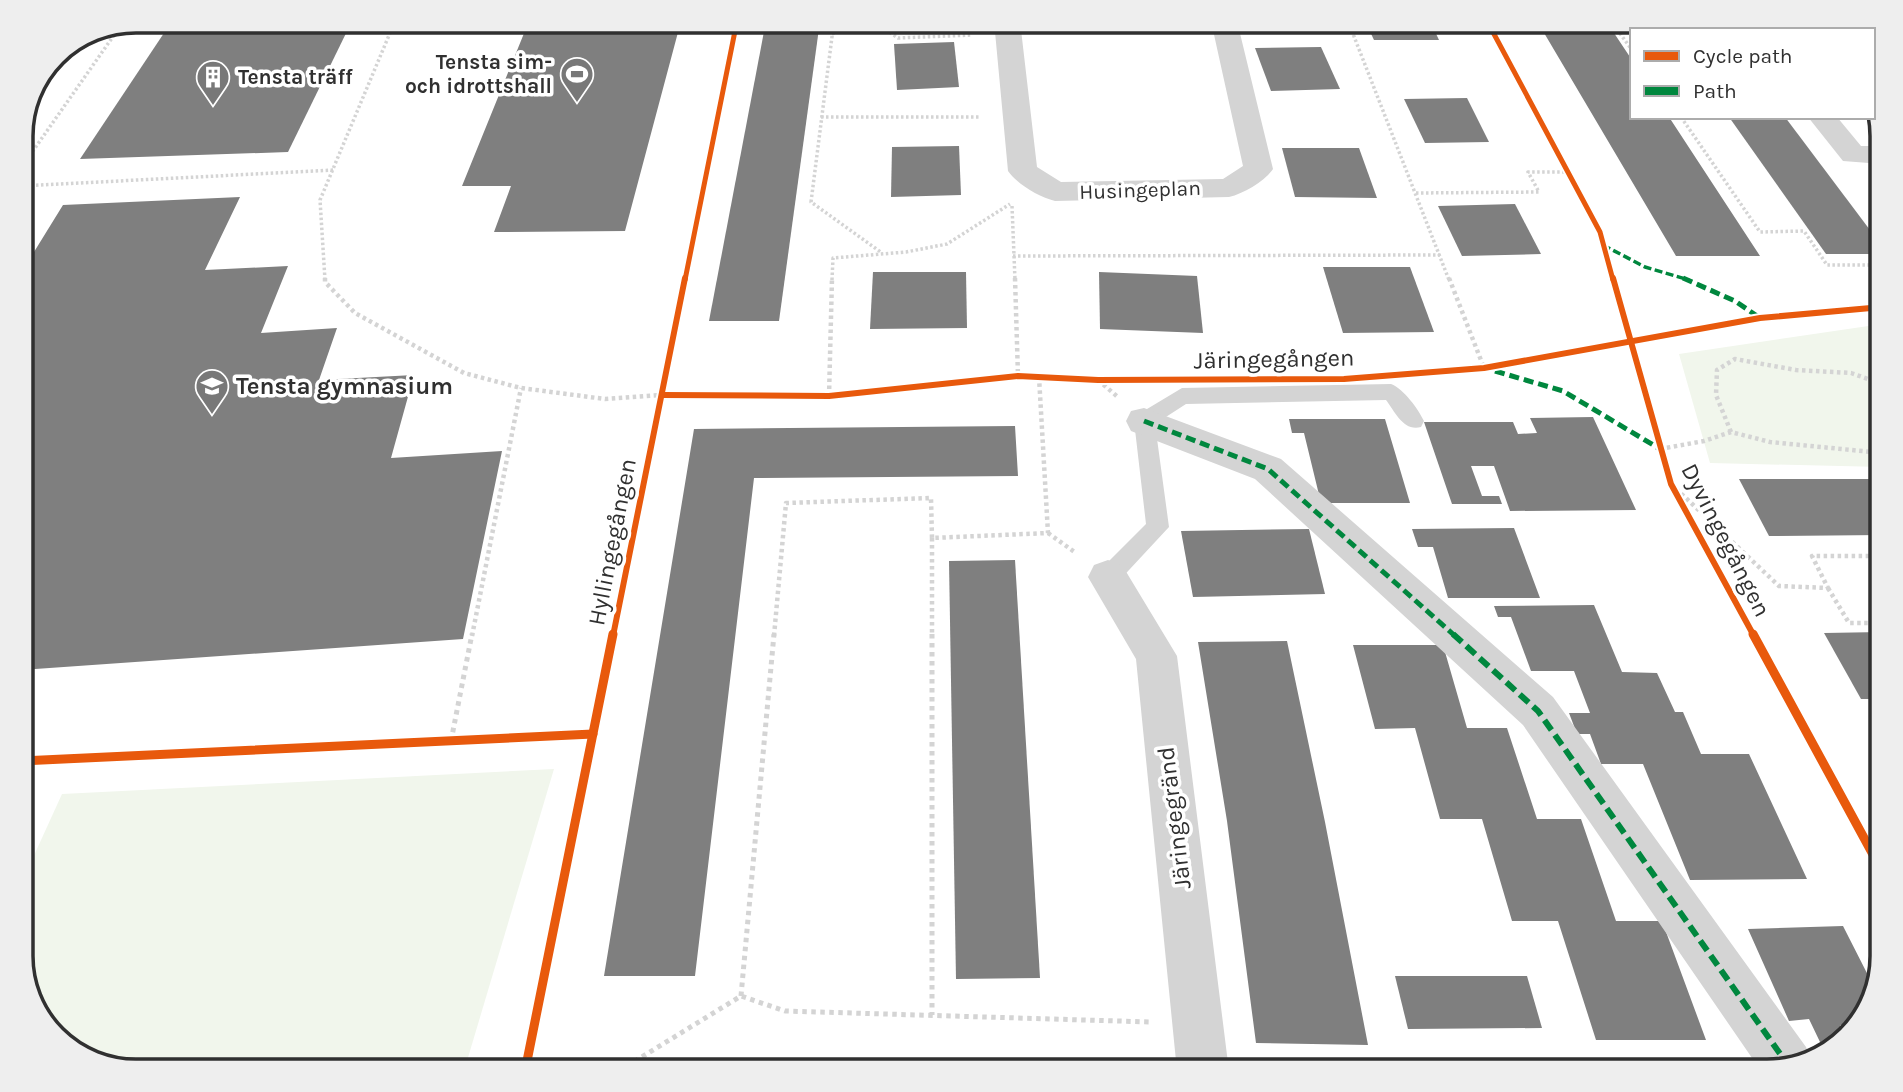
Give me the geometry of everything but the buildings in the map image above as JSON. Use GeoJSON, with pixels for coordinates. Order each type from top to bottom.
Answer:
{"type":"FeatureCollection","features":[{"type":"Feature","properties":{"kind":"street"},"geometry":{"type":"LineString","coordinates":[[1008,33],[1023,171]]}},
{"type":"Feature","properties":{"kind":"street","name":"Husingeplan"},"geometry":{"type":"LineString","coordinates":[[1023,171],[1055,192],[1229,188],[1258,169],[1227,33]]}},
{"type":"Feature","properties":{"kind":"street"},"geometry":{"type":"LineString","coordinates":[[1824,119],[1853,155],[1870,155]]}},
{"type":"Feature","properties":{"kind":"street"},"geometry":{"type":"LineString","coordinates":[[1144,421],[1268,469],[1538,711],[1783,1058]]}},
{"type":"Feature","properties":{"kind":"street","name":"Järingegränd"},"geometry":{"type":"LineString","coordinates":[[1108,577],[1156,656],[1202,1059]]}},
{"type":"Feature","properties":{"kind":"lane"},"geometry":{"type":"LineString","coordinates":[[1108,577],[1158,527],[1144,421],[1182,396],[1391,393],[1414,421]]}},
{"type":"Feature","properties":{"kind":"path"},"geometry":{"type":"LineString","coordinates":[[389,33],[320,200],[326,282],[355,313],[464,373],[521,388],[605,399],[676,396]]}},
{"type":"Feature","properties":{"kind":"path"},"geometry":{"type":"LineString","coordinates":[[835,33],[832,34],[811,202],[882,254]]}},
{"type":"Feature","properties":{"kind":"path"},"geometry":{"type":"LineString","coordinates":[[890,33],[898,38],[978,35]]}},
{"type":"Feature","properties":{"kind":"path"},"geometry":{"type":"LineString","coordinates":[[1353,33],[1485,368]]}},
{"type":"Feature","properties":{"kind":"path"},"geometry":{"type":"LineString","coordinates":[[1620,33],[1630,47]]}},
{"type":"Feature","properties":{"kind":"path"},"geometry":{"type":"LineString","coordinates":[[33,151],[114,36]]}},
{"type":"Feature","properties":{"kind":"path"},"geometry":{"type":"LineString","coordinates":[[821,117],[1016,117]]}},
{"type":"Feature","properties":{"kind":"path"},"geometry":{"type":"LineString","coordinates":[[1682,119],[1760,232],[1804,231],[1827,265],[1870,265]]}},
{"type":"Feature","properties":{"kind":"path"},"geometry":{"type":"LineString","coordinates":[[1562,161],[1574,184]]}},
{"type":"Feature","properties":{"kind":"path"},"geometry":{"type":"LineString","coordinates":[[33,185],[333,170]]}},
{"type":"Feature","properties":{"kind":"path"},"geometry":{"type":"LineString","coordinates":[[1018,376],[1012,195],[1023,171]]}},
{"type":"Feature","properties":{"kind":"path"},"geometry":{"type":"LineString","coordinates":[[1415,193],[1539,192],[1528,172],[1568,172]]}},
{"type":"Feature","properties":{"kind":"path"},"geometry":{"type":"LineString","coordinates":[[829,397],[834,258],[947,244],[1012,203]]}},
{"type":"Feature","properties":{"kind":"path"},"geometry":{"type":"LineString","coordinates":[[1013,256],[1440,255]]}},
{"type":"Feature","properties":{"kind":"path"},"geometry":{"type":"LineString","coordinates":[[1731,432],[1716,395],[1717,370],[1735,359],[1796,370],[1832,369],[1870,377]]}},
{"type":"Feature","properties":{"kind":"path"},"geometry":{"type":"LineString","coordinates":[[1472,369],[1498,366]]}},
{"type":"Feature","properties":{"kind":"path"},"geometry":{"type":"LineString","coordinates":[[932,538],[1048,533],[1039,377]]}},
{"type":"Feature","properties":{"kind":"path"},"geometry":{"type":"LineString","coordinates":[[1004,378],[1051,378]]}},
{"type":"Feature","properties":{"kind":"path"},"geometry":{"type":"LineString","coordinates":[[1087,379],[1112,380]]}},
{"type":"Feature","properties":{"kind":"path"},"geometry":{"type":"LineString","coordinates":[[659,409],[664,382]]}},
{"type":"Feature","properties":{"kind":"path"},"geometry":{"type":"LineString","coordinates":[[451,741],[521,388]]}},
{"type":"Feature","properties":{"kind":"path"},"geometry":{"type":"LineString","coordinates":[[815,396],[842,395]]}},
{"type":"Feature","properties":{"kind":"path"},"geometry":{"type":"LineString","coordinates":[[1660,449],[1704,441],[1731,432],[1770,442],[1870,452]]}},
{"type":"Feature","properties":{"kind":"path"},"geometry":{"type":"LineString","coordinates":[[1671,484],[1779,586],[1828,588]]}},
{"type":"Feature","properties":{"kind":"path"},"geometry":{"type":"LineString","coordinates":[[741,996],[786,503],[931,498],[932,1015]]}},
{"type":"Feature","properties":{"kind":"path"},"geometry":{"type":"LineString","coordinates":[[1870,556],[1812,556],[1849,623],[1870,622]]}},
{"type":"Feature","properties":{"kind":"path"},"geometry":{"type":"LineString","coordinates":[[437,741],[464,740]]}},
{"type":"Feature","properties":{"kind":"path"},"geometry":{"type":"LineString","coordinates":[[741,996],[785,1011],[1198,1023]]}},
{"type":"Feature","properties":{"kind":"path"},"geometry":{"type":"LineString","coordinates":[[639,1059],[741,996]]}},
{"type":"Feature","properties":{"kind":"path"},"geometry":{"type":"LineString","coordinates":[[527,1059],[530,1046]]}},
{"type":"Feature","properties":{"kind":"shaded area"},"geometry":{"type":"Polygon","coordinates":[[[1870,326],[1870,467],[1710,463],[1679,354],[1870,326]]]}},
{"type":"Feature","properties":{"kind":"shaded area"},"geometry":{"type":"Polygon","coordinates":[[[554,769],[468,1059],[136,1059],[97,1051],[73,1038],[54,1019],[47,1007],[39,989],[33,963],[33,858],[62,794],[554,769]]]}},
{"type":"Feature","properties":{"kind":"marked path"},"geometry":{"type":"LineString","coordinates":[[1603,245],[1645,267],[1694,281],[1735,301],[1760,318]]}},
{"type":"Feature","properties":{"kind":"marked path"},"geometry":{"type":"LineString","coordinates":[[1495,371],[1563,391],[1660,449]]}},
{"type":"Feature","properties":{"kind":"marked path"},"geometry":{"type":"LineString","coordinates":[[1144,421],[1268,469],[1538,711],[1783,1058]]}},
{"type":"Feature","properties":{"kind":"cycle path","name":"Hyllingegången"},"geometry":{"type":"LineString","coordinates":[[527,1059],[735,33]]}},
{"type":"Feature","properties":{"kind":"cycle path","name":"Dyvingegången"},"geometry":{"type":"LineString","coordinates":[[1493,33],[1600,232],[1671,484],[1870,849]]}},
{"type":"Feature","properties":{"kind":"cycle path","name":"Järingegången"},"geometry":{"type":"LineString","coordinates":[[662,395],[829,396],[1018,376],[1098,380],[1344,379],[1484,368],[1760,318],[1870,308]]}},
{"type":"Feature","properties":{"kind":"cycle path"},"geometry":{"type":"LineString","coordinates":[[33,760],[593,734]]}},
{"type":"Feature","properties":{"kind":"place","name":"Tensta sim- och idrottshall"},"geometry":{"type":"Point","coordinates":[577,104]}},
{"type":"Feature","properties":{"kind":"place","name":"Tensta träff"},"geometry":{"type":"Point","coordinates":[213,107]}},
{"type":"Feature","properties":{"kind":"place","name":"Tensta gymnasium"},"geometry":{"type":"Point","coordinates":[212,416]}}]}
